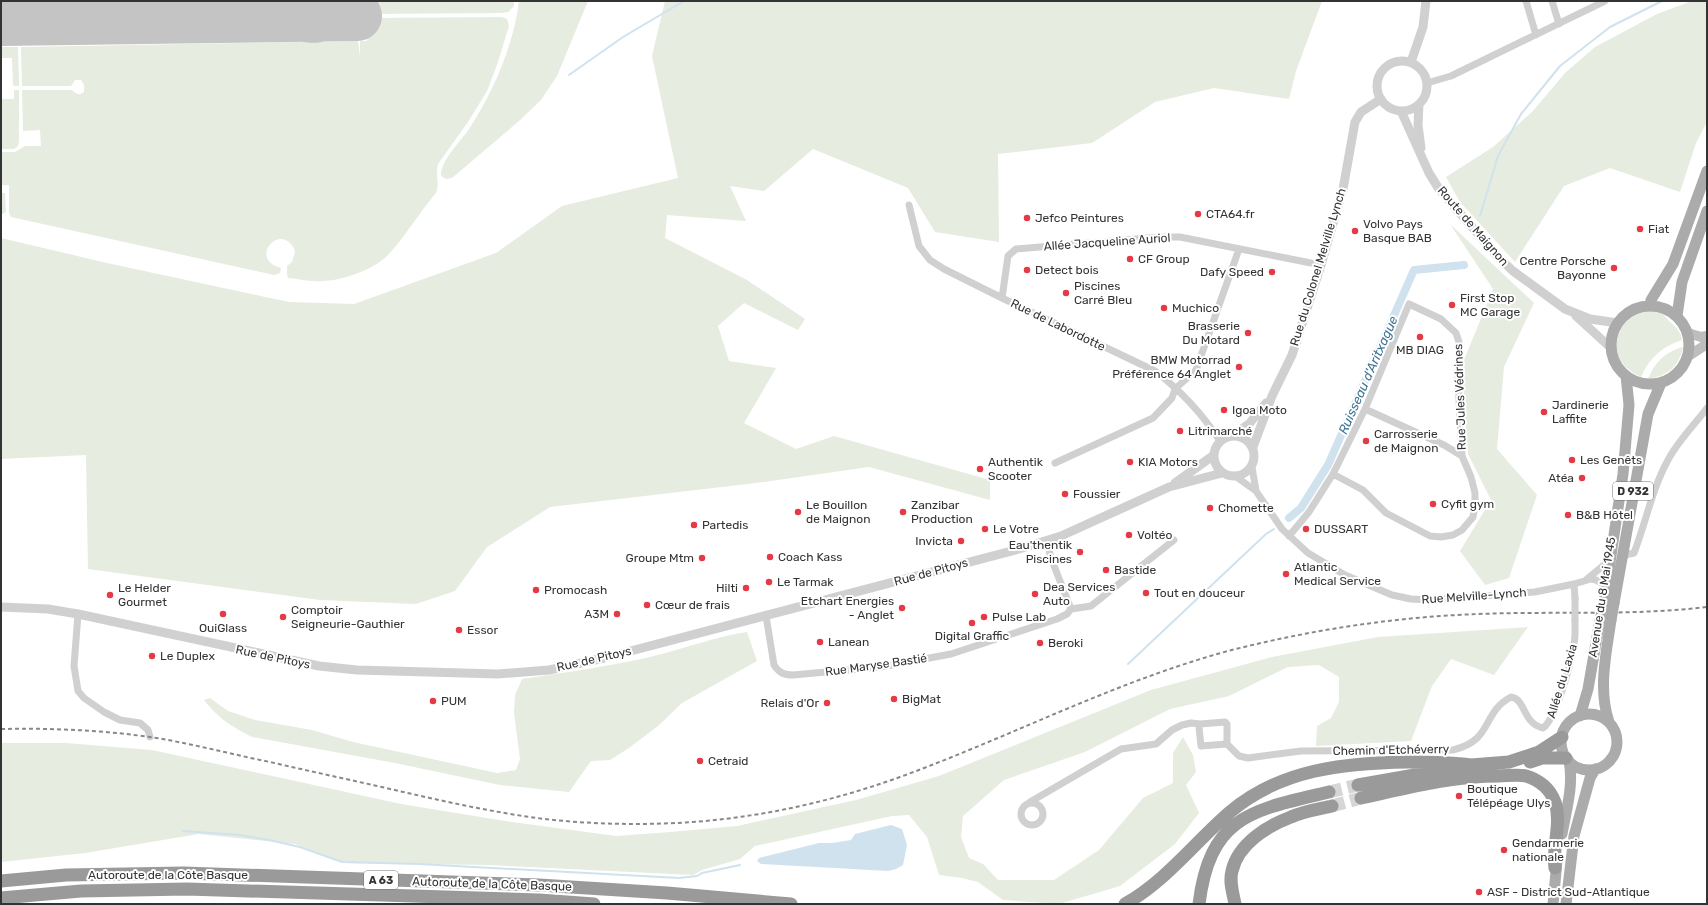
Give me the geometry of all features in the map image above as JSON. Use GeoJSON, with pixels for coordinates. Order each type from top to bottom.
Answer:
{"type":"FeatureCollection","features":[{"type":"Feature","properties":{"kind":"highway"},"geometry":{"type":"LineString","coordinates":[[1556,868],[1553,855],[1558,812],[1554,800],[1548,790],[1535,779],[1524,776],[1480,776],[1359,792],[1471,765],[1509,762],[1527,757],[1551,746],[1562,737]]}},
{"type":"Feature","properties":{"kind":"highway"},"geometry":{"type":"LineString","coordinates":[[1480,776],[1542,758],[1568,759]]}},
{"type":"Feature","properties":{"kind":"highway"},"geometry":{"type":"LineString","coordinates":[[1125,904],[1140,896],[1162,878],[1231,811],[1262,790],[1290,778],[1334,766],[1375,762],[1453,762],[1471,765]]}},
{"type":"Feature","properties":{"kind":"highway"},"geometry":{"type":"LineString","coordinates":[[1198,904],[1205,868],[1214,849],[1227,831],[1244,818],[1271,806],[1329,792]]}},
{"type":"Feature","properties":{"kind":"highway"},"geometry":{"type":"LineString","coordinates":[[1235,904],[1231,885],[1232,871],[1238,856],[1247,846],[1258,835],[1291,817],[1332,806]]}},
{"type":"Feature","properties":{"kind":"highway","name":"Autoroute de la Côte Basque"},"geometry":{"type":"LineString","coordinates":[[1,881],[66,875],[184,873],[539,885],[667,892],[791,904]]}},
{"type":"Feature","properties":{"kind":"highway","name":"Autoroute de la Côte Basque"},"geometry":{"type":"LineString","coordinates":[[1,898],[81,891],[187,889],[531,900],[594,904]]}},
{"type":"Feature","properties":{"kind":"main road"},"geometry":{"type":"LineString","coordinates":[[1650,306],[1651,300],[1673,264],[1707,171]]}},
{"type":"Feature","properties":{"kind":"main road"},"geometry":{"type":"LineString","coordinates":[[1677,316],[1682,282],[1707,210]]}},
{"type":"Feature","properties":{"kind":"main road"},"geometry":{"type":"LineString","coordinates":[[1650,306],[1669,310],[1677,316],[1688,333],[1689,351],[1682,368],[1672,377],[1661,383],[1637,382],[1626,376],[1616,363],[1611,348],[1614,331],[1618,323],[1626,314],[1634,310],[1650,306]]}},
{"type":"Feature","properties":{"kind":"main road"},"geometry":{"type":"LineString","coordinates":[[1688,333],[1701,337],[1707,336]]}},
{"type":"Feature","properties":{"kind":"main road"},"geometry":{"type":"LineString","coordinates":[[1687,357],[1707,344]]}},
{"type":"Feature","properties":{"kind":"main road","name":"Avenue du 8 Mai 1945"},"geometry":{"type":"LineString","coordinates":[[1609,603],[1606,584],[1616,558],[1626,442],[1629,395],[1626,376]]}},
{"type":"Feature","properties":{"kind":"main road","name":"Avenue du 8 Mai 1945"},"geometry":{"type":"LineString","coordinates":[[1580,716],[1606,620],[1616,558],[1648,414],[1661,383]]}},
{"type":"Feature","properties":{"kind":"main road","name":"Avenue du 8 Mai 1945"},"geometry":{"type":"LineString","coordinates":[[1606,620],[1603,674],[1606,712],[1610,722]]}},
{"type":"Feature","properties":{"kind":"main road"},"geometry":{"type":"LineString","coordinates":[[1553,904],[1556,868],[1570,786],[1571,769],[1568,759],[1563,751],[1562,737],[1568,724],[1580,716],[1592,714],[1605,718],[1610,722],[1617,737],[1617,746],[1611,760],[1595,769],[1581,769],[1568,759]]}},
{"type":"Feature","properties":{"kind":"main road"},"geometry":{"type":"LineString","coordinates":[[1566,904],[1574,836],[1590,778],[1595,769]]}},
{"type":"Feature","properties":{"kind":"street"},"geometry":{"type":"LineString","coordinates":[[1412,62],[1423,27],[1426,1]]}},
{"type":"Feature","properties":{"kind":"street"},"geometry":{"type":"LineString","coordinates":[[1526,1],[1536,35]]}},
{"type":"Feature","properties":{"kind":"street"},"geometry":{"type":"LineString","coordinates":[[1552,1],[1559,24]]}},
{"type":"Feature","properties":{"kind":"street"},"geometry":{"type":"LineString","coordinates":[[1427,83],[1451,76],[1605,1]]}},
{"type":"Feature","properties":{"kind":"street"},"geometry":{"type":"LineString","coordinates":[[1397,61],[1412,62],[1422,70],[1427,83],[1424,98],[1419,104],[1414,108],[1401,111],[1389,108],[1377,92],[1379,76],[1383,69],[1391,63],[1397,61]]}},
{"type":"Feature","properties":{"kind":"street","name":"Rue du Colonel Melville Lynch"},"geometry":{"type":"LineString","coordinates":[[1253,447],[1272,396],[1292,355],[1321,265],[1343,189],[1355,122],[1362,112],[1381,99]]}},
{"type":"Feature","properties":{"kind":"street","name":"Route de Maignon"},"geometry":{"type":"LineString","coordinates":[[1419,104],[1418,125],[1422,157]]}},
{"type":"Feature","properties":{"kind":"street","name":"Route de Maignon"},"geometry":{"type":"LineString","coordinates":[[1401,111],[1429,173],[1439,189],[1498,257],[1513,271],[1573,314],[1611,348]]}},
{"type":"Feature","properties":{"kind":"street","name":"Rue de Labordotte"},"geometry":{"type":"LineString","coordinates":[[909,205],[919,246],[930,260],[944,269],[1002,298],[1155,371],[1176,389],[1207,423],[1220,441]]}},
{"type":"Feature","properties":{"kind":"street","name":"Allée Jacqueline Auriol"},"geometry":{"type":"LineString","coordinates":[[1002,298],[1008,256],[1016,249],[1160,237],[1180,237],[1321,265]]}},
{"type":"Feature","properties":{"kind":"street"},"geometry":{"type":"LineString","coordinates":[[1055,463],[1153,418],[1172,398],[1176,389],[1196,370],[1239,249]]}},
{"type":"Feature","properties":{"kind":"street","name":"Rue Jules Védrines"},"geometry":{"type":"LineString","coordinates":[[1334,474],[1363,490],[1386,513],[1430,536],[1441,537],[1453,535],[1462,530],[1473,517],[1475,493],[1471,477],[1462,456],[1458,380],[1459,342],[1456,334],[1441,319],[1409,304],[1364,409]]}},
{"type":"Feature","properties":{"kind":"street","name":"Route de Maignon"},"geometry":{"type":"LineString","coordinates":[[1573,314],[1590,320],[1618,323]]}},
{"type":"Feature","properties":{"kind":"street","name":"Rue du Colonel Melville Lynch"},"geometry":{"type":"LineString","coordinates":[[1234,435],[1249,424],[1272,396]]}},
{"type":"Feature","properties":{"kind":"street","name":"Rue Melville-Lynch"},"geometry":{"type":"LineString","coordinates":[[1289,536],[1308,553],[1363,584],[1411,599],[1429,600],[1535,592],[1574,584],[1585,580],[1616,558],[1634,553],[1642,532],[1653,492],[1668,458],[1707,408]]}},
{"type":"Feature","properties":{"kind":"street"},"geometry":{"type":"LineString","coordinates":[[1235,476],[1256,491],[1274,518],[1289,536],[1309,512],[1334,474],[1364,409],[1444,445],[1462,456]]}},
{"type":"Feature","properties":{"kind":"street"},"geometry":{"type":"LineString","coordinates":[[1234,435],[1245,438],[1253,447],[1255,457],[1252,467],[1248,472],[1235,476],[1228,476],[1217,468],[1214,455],[1215,448],[1220,441],[1226,437],[1234,435]]}},
{"type":"Feature","properties":{"kind":"street"},"geometry":{"type":"LineString","coordinates":[[1169,487],[1214,455]]}},
{"type":"Feature","properties":{"kind":"street"},"geometry":{"type":"LineString","coordinates":[[1252,467],[1256,491]]}},
{"type":"Feature","properties":{"kind":"street"},"geometry":{"type":"LineString","coordinates":[[1169,487],[1222,473]]}},
{"type":"Feature","properties":{"kind":"street","name":"Rue de Pitoys"},"geometry":{"type":"LineString","coordinates":[[1,607],[48,609],[78,614],[319,666],[364,670],[498,674],[532,672],[569,666],[766,616],[1047,541],[1169,487]]}},
{"type":"Feature","properties":{"kind":"street"},"geometry":{"type":"LineString","coordinates":[[1047,541],[1051,558],[1071,608],[1091,606],[1174,540]]}},
{"type":"Feature","properties":{"kind":"street","name":"Rue Melville-Lynch"},"geometry":{"type":"LineString","coordinates":[[1585,580],[1596,580],[1606,584]]}},
{"type":"Feature","properties":{"kind":"street","name":"Allée du Laxia"},"geometry":{"type":"LineString","coordinates":[[1543,728],[1548,724],[1553,715],[1573,650],[1575,636],[1574,584]]}},
{"type":"Feature","properties":{"kind":"street","name":"Rue Maryse Bastié"},"geometry":{"type":"LineString","coordinates":[[766,616],[774,665],[778,672],[784,675],[793,675],[881,667],[951,654],[1060,618],[1071,608]]}},
{"type":"Feature","properties":{"kind":"street"},"geometry":{"type":"LineString","coordinates":[[78,614],[74,666],[78,691],[104,712],[120,720],[140,723],[148,730],[150,737]]}},
{"type":"Feature","properties":{"kind":"street","name":"Chemin d'Etchéverry"},"geometry":{"type":"LineString","coordinates":[[1227,744],[1239,756],[1248,758],[1301,751],[1453,750],[1471,743],[1482,733],[1496,708],[1511,696],[1517,697],[1520,700],[1524,713],[1537,727],[1543,728]]}},
{"type":"Feature","properties":{"kind":"street"},"geometry":{"type":"LineString","coordinates":[[1030,802],[1121,749],[1156,744],[1172,730],[1182,725],[1190,723],[1200,724],[1225,722],[1227,724],[1227,744],[1201,746],[1200,724]]}},
{"type":"Feature","properties":{"kind":"shaded area"},"geometry":{"type":"Polygon","coordinates":[[[366,1],[514,1],[514,6],[508,12],[501,13],[366,14],[366,1]]]}},
{"type":"Feature","properties":{"kind":"shaded area"},"geometry":{"type":"Polygon","coordinates":[[[519,1],[588,1],[557,76],[541,100],[519,121],[452,178],[446,179],[441,176],[444,164],[478,115],[501,68],[512,34],[519,1]]]}},
{"type":"Feature","properties":{"kind":"shaded area"},"geometry":{"type":"Polygon","coordinates":[[[665,1],[1322,1],[1296,71],[1289,99],[1214,88],[1155,102],[1092,143],[998,154],[999,242],[935,232],[908,188],[813,149],[764,191],[730,186],[746,221],[667,215],[665,238],[747,280],[805,319],[798,330],[744,303],[718,326],[729,361],[776,368],[744,423],[796,449],[834,436],[990,480],[990,500],[869,467],[756,483],[550,507],[487,547],[455,591],[416,604],[320,600],[88,569],[86,455],[1,459],[1,238],[107,263],[289,302],[354,304],[496,253],[562,206],[678,178],[652,56],[665,1]]]}},
{"type":"Feature","properties":{"kind":"shaded area"},"geometry":{"type":"Polygon","coordinates":[[[1692,1],[1707,1],[1707,122],[1696,143],[1680,192],[1610,168],[1564,186],[1515,262],[1460,202],[1446,177],[1493,147],[1533,111],[1565,73],[1595,47],[1657,14],[1692,1]]]}},
{"type":"Feature","properties":{"kind":"shaded area"},"geometry":{"type":"Polygon","coordinates":[[[502,17],[507,19],[509,26],[498,62],[487,91],[468,122],[438,164],[438,186],[436,193],[387,256],[374,266],[356,274],[338,279],[322,281],[288,278],[287,266],[292,262],[295,252],[291,244],[284,239],[278,239],[272,242],[266,253],[272,264],[281,268],[280,273],[274,275],[11,217],[9,213],[9,185],[1,185],[1,152],[15,152],[25,146],[41,146],[40,130],[23,131],[22,90],[72,90],[79,94],[84,92],[84,85],[81,80],[75,80],[71,86],[22,86],[21,47],[358,41],[360,56],[360,41],[367,41],[366,18],[502,17]]]}},
{"type":"Feature","properties":{"kind":"shaded area"},"geometry":{"type":"Polygon","coordinates":[[[1,47],[18,47],[19,86],[13,86],[12,58],[1,58],[1,47]]]}},
{"type":"Feature","properties":{"kind":"shaded area"},"geometry":{"type":"Polygon","coordinates":[[[1,58],[2,99],[14,99],[14,90],[19,90],[19,141],[18,146],[14,149],[1,149],[1,58]]]}},
{"type":"Feature","properties":{"kind":"shaded area"},"geometry":{"type":"Polygon","coordinates":[[[1,193],[5,193],[6,212],[3,214],[1,214],[1,193]]]}},
{"type":"Feature","properties":{"kind":"shaded area"},"geometry":{"type":"Polygon","coordinates":[[[1450,224],[1534,303],[1504,367],[1497,449],[1537,495],[1509,578],[1485,585],[1460,551],[1491,500],[1468,454],[1462,365],[1493,289],[1450,224]]]}},
{"type":"Feature","properties":{"kind":"shaded area"},"geometry":{"type":"Polygon","coordinates":[[[1642,311],[1653,311],[1663,314],[1677,329],[1682,340],[1663,349],[1657,354],[1648,364],[1641,377],[1630,370],[1622,362],[1617,353],[1616,344],[1617,335],[1622,326],[1642,311]]]}},
{"type":"Feature","properties":{"kind":"shaded area"},"geometry":{"type":"Polygon","coordinates":[[[1683,347],[1679,360],[1672,369],[1655,378],[1648,379],[1661,358],[1683,347]]]}},
{"type":"Feature","properties":{"kind":"shaded area"},"geometry":{"type":"Polygon","coordinates":[[[1528,627],[1494,675],[1451,659],[1432,686],[1411,741],[1316,746],[1317,726],[1331,718],[1339,702],[1339,677],[1319,665],[1288,667],[1229,696],[1170,709],[1085,752],[1004,780],[963,816],[961,837],[969,858],[983,864],[998,880],[1054,880],[1099,850],[1143,798],[1173,783],[1173,753],[1183,737],[1193,755],[1196,772],[1186,785],[1199,813],[1175,844],[1120,886],[1059,904],[1003,900],[978,882],[939,875],[927,837],[909,815],[892,816],[755,846],[740,859],[702,870],[693,875],[487,865],[345,863],[295,844],[199,834],[85,853],[1,862],[1,743],[66,743],[152,750],[401,804],[505,821],[616,836],[670,832],[737,826],[856,800],[939,776],[1151,690],[1272,657],[1378,637],[1528,627]]]}},
{"type":"Feature","properties":{"kind":"shaded area"},"geometry":{"type":"Polygon","coordinates":[[[747,632],[757,661],[682,703],[658,726],[610,760],[591,761],[569,792],[500,785],[395,763],[252,737],[226,722],[204,700],[210,698],[228,711],[255,720],[312,730],[353,742],[497,773],[516,770],[520,759],[514,713],[515,695],[522,679],[641,659],[713,639],[747,632]]]}},
{"type":"Feature","properties":{"kind":"water"},"geometry":{"type":"Polygon","coordinates":[[[891,825],[902,829],[907,845],[903,865],[896,869],[888,871],[761,864],[757,861],[759,858],[819,843],[832,843],[851,840],[855,834],[891,825]]]}},
{"type":"Feature","properties":{"kind":"waterway"},"geometry":{"type":"LineString","coordinates":[[569,75],[623,37],[684,1]]}},
{"type":"Feature","properties":{"kind":"waterway","name":"Ruisseau d'Aritxague"},"geometry":{"type":"LineString","coordinates":[[1480,216],[1498,156],[1521,114],[1560,66],[1610,27],[1662,1]]}},
{"type":"Feature","properties":{"kind":"waterway","name":"Ruisseau d'Aritxague"},"geometry":{"type":"LineString","coordinates":[[1289,518],[1301,508],[1328,465],[1414,270],[1464,265]]}},
{"type":"Feature","properties":{"kind":"waterway","name":"Ruisseau d'Aritxague"},"geometry":{"type":"LineString","coordinates":[[1128,664],[1266,534],[1274,529]]}},
{"type":"Feature","properties":{"kind":"waterway"},"geometry":{"type":"LineString","coordinates":[[183,831],[240,835],[269,840],[300,847],[342,862],[419,864],[679,878],[697,876],[702,873],[740,865]]}},
{"type":"Feature","properties":{"kind":"taxiway"},"geometry":{"type":"LineString","coordinates":[[246,17],[274,1]]}},
{"type":"Feature","properties":{"kind":"taxiway"},"geometry":{"type":"LineString","coordinates":[[286,17],[297,28],[311,33],[318,32],[325,30],[339,18],[342,14],[346,1]]}},
{"type":"Feature","properties":{"kind":"runway"},"geometry":{"type":"LineString","coordinates":[[1,21],[357,16]]}},
{"type":"Feature","properties":{"kind":"tunnel"},"geometry":{"type":"LineString","coordinates":[[1329,792],[1358,785]]}},
{"type":"Feature","properties":{"kind":"tunnel"},"geometry":{"type":"LineString","coordinates":[[1332,806],[1361,798]]}},
{"type":"Feature","properties":{"kind":"railway"},"geometry":{"type":"LineString","coordinates":[[1,729],[57,729],[94,731],[165,739],[453,803],[527,817],[562,821],[628,824],[705,821],[762,814],[845,795],[900,777],[941,761],[1144,678],[1228,651],[1290,637],[1384,621],[1415,618],[1508,613],[1593,613],[1678,610],[1707,607]]}},
{"type":"Feature","properties":{"kind":"place","name":"CTA64.fr"},"geometry":{"type":"Point","coordinates":[1198,214]}},
{"type":"Feature","properties":{"kind":"place","name":"Jefco Peintures"},"geometry":{"type":"Point","coordinates":[1027,218]}},
{"type":"Feature","properties":{"kind":"place","name":"Fiat"},"geometry":{"type":"Point","coordinates":[1640,229]}},
{"type":"Feature","properties":{"kind":"place","name":"Volvo Pays Basque BAB"},"geometry":{"type":"Point","coordinates":[1355,231]}},
{"type":"Feature","properties":{"kind":"place","name":"CF Group"},"geometry":{"type":"Point","coordinates":[1130,259]}},
{"type":"Feature","properties":{"kind":"place","name":"Centre Porsche Bayonne"},"geometry":{"type":"Point","coordinates":[1614,268]}},
{"type":"Feature","properties":{"kind":"place","name":"Detect bois"},"geometry":{"type":"Point","coordinates":[1027,270]}},
{"type":"Feature","properties":{"kind":"place","name":"Dafy Speed"},"geometry":{"type":"Point","coordinates":[1272,272]}},
{"type":"Feature","properties":{"kind":"place","name":"Piscines Carré Bleu"},"geometry":{"type":"Point","coordinates":[1066,293]}},
{"type":"Feature","properties":{"kind":"place","name":"First Stop MC Garage"},"geometry":{"type":"Point","coordinates":[1452,305]}},
{"type":"Feature","properties":{"kind":"place","name":"Muchico"},"geometry":{"type":"Point","coordinates":[1164,308]}},
{"type":"Feature","properties":{"kind":"place","name":"Brasserie Du Motard"},"geometry":{"type":"Point","coordinates":[1248,333]}},
{"type":"Feature","properties":{"kind":"place","name":"MB DIAG"},"geometry":{"type":"Point","coordinates":[1420,337]}},
{"type":"Feature","properties":{"kind":"place","name":"BMW Motorrad Préférence 64 Anglet"},"geometry":{"type":"Point","coordinates":[1239,367]}},
{"type":"Feature","properties":{"kind":"place","name":"Igoa Moto"},"geometry":{"type":"Point","coordinates":[1224,410]}},
{"type":"Feature","properties":{"kind":"place","name":"Jardinerie Laffite"},"geometry":{"type":"Point","coordinates":[1544,412]}},
{"type":"Feature","properties":{"kind":"place","name":"Litrimarché"},"geometry":{"type":"Point","coordinates":[1180,431]}},
{"type":"Feature","properties":{"kind":"place","name":"Carrosserie de Maignon"},"geometry":{"type":"Point","coordinates":[1366,441]}},
{"type":"Feature","properties":{"kind":"place","name":"Les Genêts"},"geometry":{"type":"Point","coordinates":[1572,460]}},
{"type":"Feature","properties":{"kind":"place","name":"KIA Motors"},"geometry":{"type":"Point","coordinates":[1130,462]}},
{"type":"Feature","properties":{"kind":"place","name":"Authentik Scooter"},"geometry":{"type":"Point","coordinates":[980,469]}},
{"type":"Feature","properties":{"kind":"place","name":"Atéa"},"geometry":{"type":"Point","coordinates":[1582,478]}},
{"type":"Feature","properties":{"kind":"place","name":"Foussier"},"geometry":{"type":"Point","coordinates":[1065,494]}},
{"type":"Feature","properties":{"kind":"place","name":"Cyfit gym"},"geometry":{"type":"Point","coordinates":[1433,504]}},
{"type":"Feature","properties":{"kind":"place","name":"Chomette"},"geometry":{"type":"Point","coordinates":[1210,508]}},
{"type":"Feature","properties":{"kind":"place","name":"Le Bouillon de Maignon"},"geometry":{"type":"Point","coordinates":[798,512]}},
{"type":"Feature","properties":{"kind":"place","name":"Zanzibar Production"},"geometry":{"type":"Point","coordinates":[903,512]}},
{"type":"Feature","properties":{"kind":"place","name":"B&B Hôtel"},"geometry":{"type":"Point","coordinates":[1568,515]}},
{"type":"Feature","properties":{"kind":"place","name":"Partedis"},"geometry":{"type":"Point","coordinates":[694,525]}},
{"type":"Feature","properties":{"kind":"place","name":"Le Votre"},"geometry":{"type":"Point","coordinates":[985,529]}},
{"type":"Feature","properties":{"kind":"place","name":"DUSSART"},"geometry":{"type":"Point","coordinates":[1306,529]}},
{"type":"Feature","properties":{"kind":"place","name":"Voltéo"},"geometry":{"type":"Point","coordinates":[1129,535]}},
{"type":"Feature","properties":{"kind":"place","name":"Invicta"},"geometry":{"type":"Point","coordinates":[961,541]}},
{"type":"Feature","properties":{"kind":"place","name":"Eau'thentik Piscines"},"geometry":{"type":"Point","coordinates":[1080,552]}},
{"type":"Feature","properties":{"kind":"place","name":"Coach Kass"},"geometry":{"type":"Point","coordinates":[770,557]}},
{"type":"Feature","properties":{"kind":"place","name":"Groupe Mtm"},"geometry":{"type":"Point","coordinates":[702,558]}},
{"type":"Feature","properties":{"kind":"place","name":"Bastide"},"geometry":{"type":"Point","coordinates":[1106,570]}},
{"type":"Feature","properties":{"kind":"place","name":"Atlantic Medical Service"},"geometry":{"type":"Point","coordinates":[1286,574]}},
{"type":"Feature","properties":{"kind":"place","name":"Le Tarmak"},"geometry":{"type":"Point","coordinates":[769,582]}},
{"type":"Feature","properties":{"kind":"place","name":"Hilti"},"geometry":{"type":"Point","coordinates":[746,588]}},
{"type":"Feature","properties":{"kind":"place","name":"Promocash"},"geometry":{"type":"Point","coordinates":[536,590]}},
{"type":"Feature","properties":{"kind":"place","name":"Tout en douceur"},"geometry":{"type":"Point","coordinates":[1146,593]}},
{"type":"Feature","properties":{"kind":"place","name":"Dea Services Auto"},"geometry":{"type":"Point","coordinates":[1035,594]}},
{"type":"Feature","properties":{"kind":"place","name":"Le Helder Gourmet"},"geometry":{"type":"Point","coordinates":[110,595]}},
{"type":"Feature","properties":{"kind":"place","name":"Cœur de frais"},"geometry":{"type":"Point","coordinates":[647,605]}},
{"type":"Feature","properties":{"kind":"place","name":"Etchart Energies - Anglet"},"geometry":{"type":"Point","coordinates":[902,608]}},
{"type":"Feature","properties":{"kind":"place","name":"OuiGlass"},"geometry":{"type":"Point","coordinates":[223,614]}},
{"type":"Feature","properties":{"kind":"place","name":"A3M"},"geometry":{"type":"Point","coordinates":[617,614]}},
{"type":"Feature","properties":{"kind":"place","name":"Comptoir Seigneurie-Gauthier"},"geometry":{"type":"Point","coordinates":[283,617]}},
{"type":"Feature","properties":{"kind":"place","name":"Pulse Lab"},"geometry":{"type":"Point","coordinates":[984,617]}},
{"type":"Feature","properties":{"kind":"place","name":"Digital Graffic"},"geometry":{"type":"Point","coordinates":[972,623]}},
{"type":"Feature","properties":{"kind":"place","name":"Essor"},"geometry":{"type":"Point","coordinates":[459,630]}},
{"type":"Feature","properties":{"kind":"place","name":"Lanean"},"geometry":{"type":"Point","coordinates":[820,642]}},
{"type":"Feature","properties":{"kind":"place","name":"Beroki"},"geometry":{"type":"Point","coordinates":[1040,643]}},
{"type":"Feature","properties":{"kind":"place","name":"Le Duplex"},"geometry":{"type":"Point","coordinates":[152,656]}},
{"type":"Feature","properties":{"kind":"place","name":"BigMat"},"geometry":{"type":"Point","coordinates":[894,699]}},
{"type":"Feature","properties":{"kind":"place","name":"PUM"},"geometry":{"type":"Point","coordinates":[433,701]}},
{"type":"Feature","properties":{"kind":"place","name":"Relais d'Or"},"geometry":{"type":"Point","coordinates":[827,703]}},
{"type":"Feature","properties":{"kind":"place","name":"Cetraid"},"geometry":{"type":"Point","coordinates":[700,761]}},
{"type":"Feature","properties":{"kind":"place","name":"Boutique Télépéage Ulys"},"geometry":{"type":"Point","coordinates":[1459,796]}},
{"type":"Feature","properties":{"kind":"place","name":"Gendarmerie nationale"},"geometry":{"type":"Point","coordinates":[1504,850]}},
{"type":"Feature","properties":{"kind":"place","name":"ASF - District Sud-Atlantique"},"geometry":{"type":"Point","coordinates":[1479,892]}}]}
